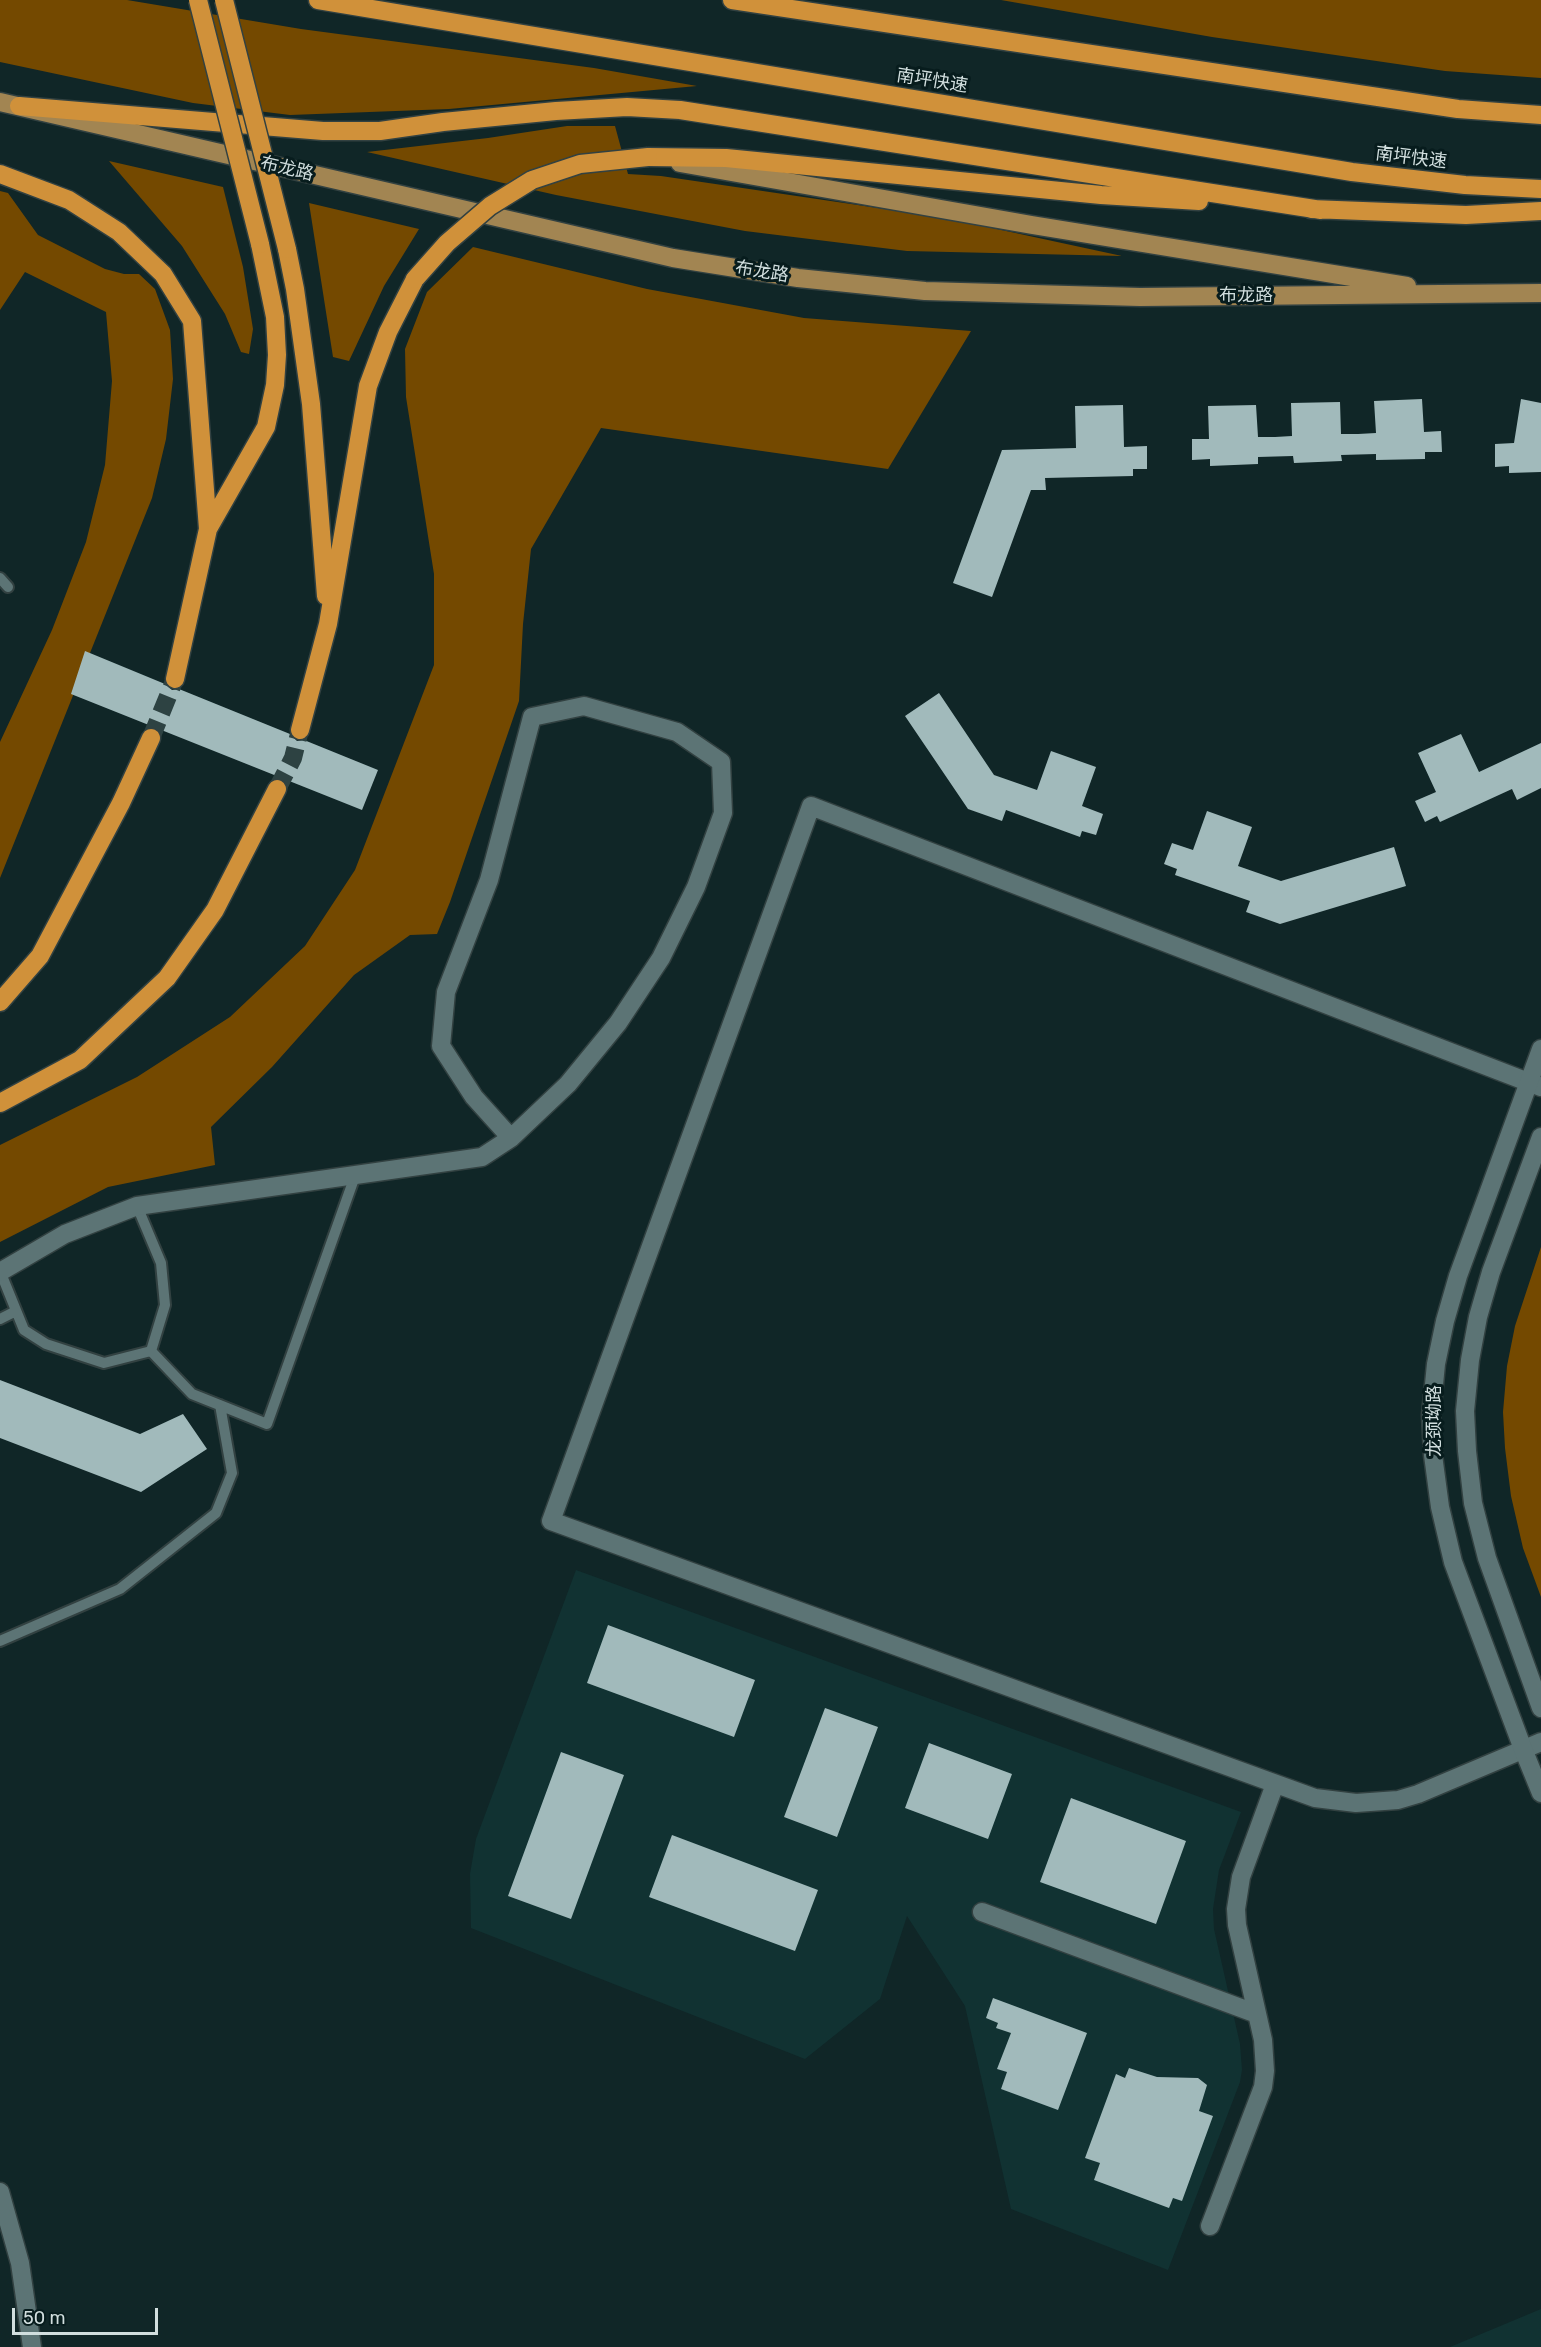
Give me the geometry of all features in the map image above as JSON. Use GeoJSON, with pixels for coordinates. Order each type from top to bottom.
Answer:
{"type":"FeatureCollection","features":[{"type":"Feature","properties":{"kind":"highway"},"geometry":{"type":"LineString","coordinates":[[198,0],[260,244],[275,317],[277,355],[275,386],[266,427],[208,530]]}},
{"type":"Feature","properties":{"kind":"highway"},"geometry":{"type":"LineString","coordinates":[[224,0],[295,288],[311,404],[328,624]]}},
{"type":"Feature","properties":{"kind":"highway","name":"南坪快速"},"geometry":{"type":"LineString","coordinates":[[318,0],[1352,172],[1465,185],[1541,189]]}},
{"type":"Feature","properties":{"kind":"highway"},"geometry":{"type":"LineString","coordinates":[[732,0],[1458,109],[1541,115]]}},
{"type":"Feature","properties":{"kind":"highway"},"geometry":{"type":"LineString","coordinates":[[19,106],[322,131],[380,130],[580,109],[627,107],[680,110],[1321,210]]}},
{"type":"Feature","properties":{"kind":"highway"},"geometry":{"type":"LineString","coordinates":[[300,730],[328,624],[368,386],[387,332],[415,279],[447,243],[490,206],[532,180],[580,165],[648,157],[726,158],[1101,195],[1321,210],[1466,215],[1541,211]]}},
{"type":"Feature","properties":{"kind":"highway"},"geometry":{"type":"LineString","coordinates":[[0,174],[69,200],[119,232],[163,274],[192,321],[208,530],[175,679]]}},
{"type":"Feature","properties":{"kind":"highway"},"geometry":{"type":"LineString","coordinates":[[0,1002],[40,956],[122,803],[150,738]]}},
{"type":"Feature","properties":{"kind":"highway"},"geometry":{"type":"LineString","coordinates":[[0,1102],[80,1060],[167,978],[215,910],[277,789]]}},
{"type":"Feature","properties":{"kind":"main road","name":"布龙路"},"geometry":{"type":"LineString","coordinates":[[0,102],[673,258],[798,278],[925,291],[1128,297],[1541,293]]}},
{"type":"Feature","properties":{"kind":"main road"},"geometry":{"type":"LineString","coordinates":[[648,157],[1032,225],[1291,266],[1369,281],[1473,295]]}},
{"type":"Feature","properties":{"kind":"street"},"geometry":{"type":"LineString","coordinates":[[0,1272],[65,1234],[137,1206],[482,1157],[511,1138],[567,1084],[618,1023],[661,958],[696,887],[723,813],[721,762],[678,732],[584,706],[532,717],[489,880],[446,992],[441,1046],[474,1097],[511,1138]]}},
{"type":"Feature","properties":{"kind":"street"},"geometry":{"type":"LineString","coordinates":[[1535,1085],[810,806],[551,1521],[1315,1798],[1336,1802],[1377,1803],[1418,1794],[1541,1742]]}},
{"type":"Feature","properties":{"kind":"street","name":"龙颈坳路"},"geometry":{"type":"LineString","coordinates":[[1541,1049],[1535,1085],[1455,1287],[1436,1364],[1431,1415],[1433,1455],[1440,1507],[1453,1562],[1541,1793]]}},
{"type":"Feature","properties":{"kind":"street","name":"龙颈坳路"},"geometry":{"type":"LineString","coordinates":[[1541,1137],[1491,1272],[1478,1317],[1470,1360],[1465,1411],[1473,1503],[1487,1558],[1541,1708]]}},
{"type":"Feature","properties":{"kind":"street"},"geometry":{"type":"LineString","coordinates":[[1210,2226],[1263,2087],[1265,2056],[1237,1925],[1236,1909],[1241,1877],[1275,1784]]}},
{"type":"Feature","properties":{"kind":"street"},"geometry":{"type":"LineString","coordinates":[[981,1912],[1257,2014]]}},
{"type":"Feature","properties":{"kind":"street"},"geometry":{"type":"LineString","coordinates":[[0,2192],[20,2263],[32,2347]]}},
{"type":"Feature","properties":{"kind":"lane"},"geometry":{"type":"LineString","coordinates":[[151,1351],[192,1394],[267,1424],[355,1176]]}},
{"type":"Feature","properties":{"kind":"lane"},"geometry":{"type":"LineString","coordinates":[[137,1206],[161,1263],[165,1305],[151,1351]]}},
{"type":"Feature","properties":{"kind":"lane"},"geometry":{"type":"LineString","coordinates":[[0,1272],[24,1330],[46,1344],[104,1363],[151,1351]]}},
{"type":"Feature","properties":{"kind":"lane"},"geometry":{"type":"LineString","coordinates":[[0,1318],[16,1311]]}},
{"type":"Feature","properties":{"kind":"lane"},"geometry":{"type":"LineString","coordinates":[[0,1641],[120,1589],[216,1513],[232,1473],[220,1405]]}},
{"type":"Feature","properties":{"kind":"shaded area"},"geometry":{"type":"Polygon","coordinates":[[[0,0],[127,0],[301,29],[594,68],[697,86],[449,109],[290,115],[193,103],[0,62],[0,0]]]}},
{"type":"Feature","properties":{"kind":"shaded area"},"geometry":{"type":"Polygon","coordinates":[[[1001,0],[1541,0],[1541,78],[1445,71],[1212,37],[1001,0]]]}},
{"type":"Feature","properties":{"kind":"shaded area"},"geometry":{"type":"Polygon","coordinates":[[[567,126],[615,126],[628,174],[661,176],[946,218],[1122,256],[907,251],[745,231],[556,195],[367,152],[567,126]]]}},
{"type":"Feature","properties":{"kind":"shaded area"},"geometry":{"type":"Polygon","coordinates":[[[109,161],[223,187],[243,267],[253,329],[249,354],[241,352],[225,314],[182,246],[109,161]]]}},
{"type":"Feature","properties":{"kind":"shaded area"},"geometry":{"type":"Polygon","coordinates":[[[0,191],[8,193],[38,235],[105,269],[124,274],[139,274],[155,289],[170,330],[173,379],[166,439],[152,498],[0,878],[0,742],[52,630],[86,542],[105,465],[112,381],[106,312],[25,272],[0,310],[0,191]]]}},
{"type":"Feature","properties":{"kind":"shaded area"},"geometry":{"type":"Polygon","coordinates":[[[309,203],[419,229],[384,286],[349,361],[333,357],[309,203]]]}},
{"type":"Feature","properties":{"kind":"shaded area"},"geometry":{"type":"Polygon","coordinates":[[[473,247],[647,289],[804,318],[971,331],[888,469],[601,428],[531,549],[523,624],[519,701],[437,934],[410,935],[354,975],[272,1067],[211,1127],[215,1165],[108,1187],[0,1242],[0,1145],[137,1077],[230,1017],[305,946],[355,870],[434,665],[434,574],[406,397],[405,349],[427,292],[473,247]]]}},
{"type":"Feature","properties":{"kind":"shaded area"},"geometry":{"type":"Polygon","coordinates":[[[1541,1247],[1541,1597],[1523,1548],[1511,1496],[1503,1412],[1507,1366],[1515,1326],[1541,1247]]]}},
{"type":"Feature","properties":{"kind":"shaded area"},"geometry":{"type":"Polygon","coordinates":[[[576,1570],[1241,1812],[1219,1870],[1213,1909],[1214,1929],[1240,2044],[1242,2070],[1240,2082],[1168,2270],[1011,2209],[965,2006],[907,1916],[880,1999],[805,2059],[471,1928],[470,1874],[476,1839],[576,1570]]]}},
{"type":"Feature","properties":{"kind":"shaded area"},"geometry":{"type":"Polygon","coordinates":[[[1541,2309],[1541,2347],[1450,2347],[1541,2309]]]}},
{"type":"Feature","properties":{"kind":"building"},"geometry":{"type":"Polygon","coordinates":[[[1422,399],[1424,432],[1441,431],[1442,452],[1425,452],[1425,459],[1376,460],[1376,454],[1341,455],[1342,461],[1294,463],[1293,456],[1258,457],[1258,464],[1210,466],[1210,459],[1192,460],[1192,439],[1209,439],[1208,406],[1256,405],[1258,437],[1275,437],[1292,436],[1291,403],[1340,402],[1341,434],[1358,434],[1376,433],[1374,401],[1422,399]]]}},
{"type":"Feature","properties":{"kind":"building"},"geometry":{"type":"Polygon","coordinates":[[[1521,399],[1541,403],[1541,472],[1509,473],[1509,466],[1495,467],[1495,444],[1514,443],[1521,399]]]}},
{"type":"Feature","properties":{"kind":"building"},"geometry":{"type":"Polygon","coordinates":[[[1123,405],[1124,447],[1147,446],[1147,469],[1133,469],[1133,476],[1045,478],[1046,490],[1031,490],[992,597],[953,583],[1002,450],[1076,448],[1075,406],[1123,405]]]}},
{"type":"Feature","properties":{"kind":"building"},"geometry":{"type":"Polygon","coordinates":[[[85,651],[165,684],[172,690],[179,689],[290,734],[297,741],[304,740],[378,770],[362,810],[71,694],[85,651]]]}},
{"type":"Feature","properties":{"kind":"building"},"geometry":{"type":"Polygon","coordinates":[[[939,693],[994,775],[1037,790],[1051,751],[1096,767],[1082,806],[1103,814],[1096,835],[1082,831],[1080,837],[1006,810],[1002,821],[968,809],[905,716],[939,693]]]}},
{"type":"Feature","properties":{"kind":"building"},"geometry":{"type":"Polygon","coordinates":[[[1461,734],[1479,772],[1541,743],[1541,788],[1517,800],[1512,789],[1440,822],[1437,816],[1425,822],[1415,801],[1436,792],[1418,753],[1461,734]]]}},
{"type":"Feature","properties":{"kind":"building"},"geometry":{"type":"Polygon","coordinates":[[[1207,811],[1252,827],[1238,866],[1281,881],[1394,847],[1406,886],[1280,924],[1246,912],[1250,901],[1175,875],[1177,869],[1164,864],[1172,843],[1193,850],[1207,811]]]}},
{"type":"Feature","properties":{"kind":"building"},"geometry":{"type":"Polygon","coordinates":[[[0,1380],[140,1434],[183,1414],[207,1449],[141,1492],[0,1438],[0,1380]]]}},
{"type":"Feature","properties":{"kind":"building"},"geometry":{"type":"Polygon","coordinates":[[[608,1625],[755,1680],[734,1737],[587,1683],[608,1625]]]}},
{"type":"Feature","properties":{"kind":"building"},"geometry":{"type":"Polygon","coordinates":[[[825,1708],[878,1727],[837,1837],[784,1817],[825,1708]]]}},
{"type":"Feature","properties":{"kind":"building"},"geometry":{"type":"Polygon","coordinates":[[[929,1743],[1012,1774],[988,1839],[905,1808],[929,1743]]]}},
{"type":"Feature","properties":{"kind":"building"},"geometry":{"type":"Polygon","coordinates":[[[561,1752],[624,1775],[571,1919],[508,1896],[561,1752]]]}},
{"type":"Feature","properties":{"kind":"building"},"geometry":{"type":"Polygon","coordinates":[[[1071,1798],[1186,1841],[1156,1924],[1040,1882],[1071,1798]]]}},
{"type":"Feature","properties":{"kind":"building"},"geometry":{"type":"Polygon","coordinates":[[[672,1835],[818,1890],[795,1951],[649,1897],[672,1835]]]}},
{"type":"Feature","properties":{"kind":"building"},"geometry":{"type":"Polygon","coordinates":[[[993,1998],[1087,2033],[1058,2110],[1001,2089],[1007,2072],[997,2069],[1011,2033],[996,2028],[998,2023],[986,2018],[993,1998]]]}},
{"type":"Feature","properties":{"kind":"building"},"geometry":{"type":"Polygon","coordinates":[[[1129,2068],[1157,2077],[1198,2078],[1207,2085],[1199,2111],[1213,2116],[1182,2201],[1173,2198],[1169,2208],[1094,2180],[1100,2163],[1085,2158],[1116,2074],[1125,2078],[1129,2068]]]}},
{"type":"Feature","properties":{"kind":"tunnel"},"geometry":{"type":"LineString","coordinates":[[151,738],[175,679]]}},
{"type":"Feature","properties":{"kind":"tunnel"},"geometry":{"type":"LineString","coordinates":[[277,789],[293,758],[300,730]]}}]}
